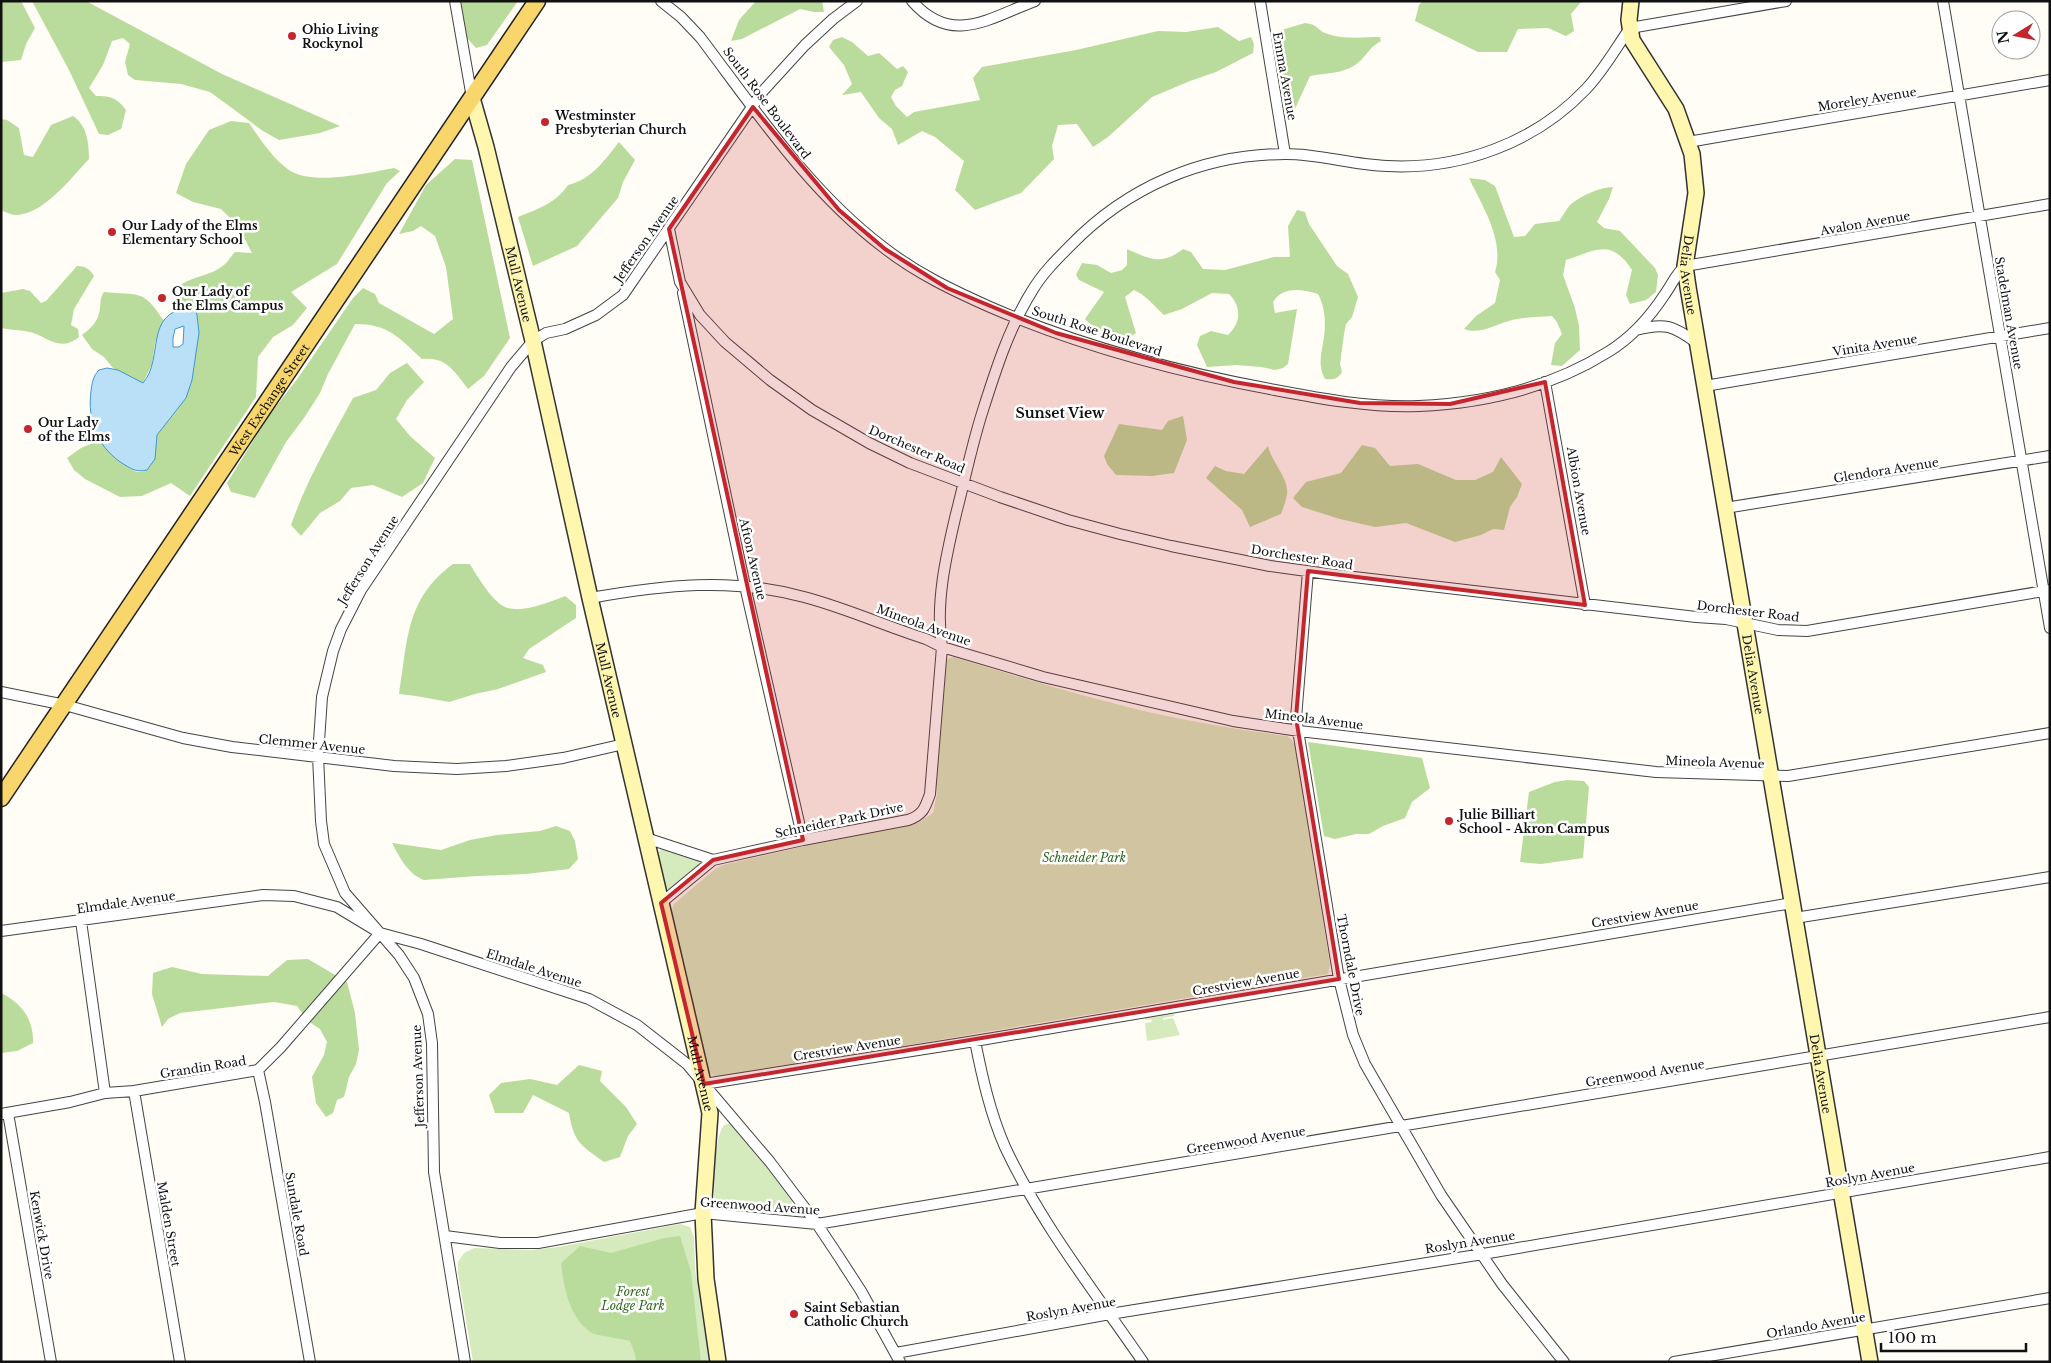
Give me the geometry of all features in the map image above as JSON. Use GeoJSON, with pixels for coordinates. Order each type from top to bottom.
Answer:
{"type":"FeatureCollection","features":[{"type":"Feature","properties":{"kind":"main road","name":"West Exchange Street"},"geometry":{"type":"LineString","coordinates":[[1,798],[537,1]]}},
{"type":"Feature","properties":{"kind":"street","name":"Mull Avenue"},"geometry":{"type":"LineString","coordinates":[[455,1],[472,98],[486,147],[533,341],[590,598],[710,1112],[703,1213],[706,1279],[718,1362]]}},
{"type":"Feature","properties":{"kind":"street","name":"South Rose Boulevard"},"geometry":{"type":"LineString","coordinates":[[661,1],[681,16],[700,37],[805,174],[839,210],[872,239],[911,267],[947,288],[1017,318],[1109,350],[1174,368],[1234,382],[1360,403],[1405,406],[1457,403],[1508,394],[1546,382],[1601,356],[1622,342],[1653,310],[1676,275],[1685,266]]}},
{"type":"Feature","properties":{"kind":"street","name":"Jefferson Avenue"},"geometry":{"type":"LineString","coordinates":[[466,1362],[434,1172],[432,1044],[428,1014],[410,971],[400,955],[345,893],[324,844],[320,821],[318,756],[320,720],[327,674],[336,643],[350,610],[380,560],[502,380],[533,341],[546,333],[576,325],[617,301],[641,271],[763,91],[805,45],[833,19],[857,1]]}},
{"type":"Feature","properties":{"kind":"street"},"geometry":{"type":"LineString","coordinates":[[912,1],[922,12],[937,20],[954,25],[968,26],[985,22],[1035,1]]}},
{"type":"Feature","properties":{"kind":"street","name":"Emma Avenue"},"geometry":{"type":"LineString","coordinates":[[1260,1],[1285,154]]}},
{"type":"Feature","properties":{"kind":"street","name":"Delia Avenue"},"geometry":{"type":"LineString","coordinates":[[1631,1],[1630,28],[1632,40],[1676,109],[1692,154],[1696,193],[1685,266],[1870,1362]]}},
{"type":"Feature","properties":{"kind":"street"},"geometry":{"type":"LineString","coordinates":[[942,647],[940,634],[941,597],[952,530],[978,425],[994,375],[1017,318],[1033,289],[1056,259],[1096,221],[1126,199],[1161,180],[1206,164],[1252,156],[1285,154],[1366,165],[1413,167],[1454,161],[1491,151],[1540,127],[1572,103],[1596,78],[1630,28],[1786,1]]}},
{"type":"Feature","properties":{"kind":"street","name":"Stadelman Avenue"},"geometry":{"type":"LineString","coordinates":[[1943,1],[2021,461],[2047,590],[2050,628]]}},
{"type":"Feature","properties":{"kind":"street","name":"Moreley Avenue"},"geometry":{"type":"LineString","coordinates":[[1688,142],[2050,80]]}},
{"type":"Feature","properties":{"kind":"street","name":"Avalon Avenue"},"geometry":{"type":"LineString","coordinates":[[1685,266],[2050,204]]}},
{"type":"Feature","properties":{"kind":"street","name":"Dorchester Road"},"geometry":{"type":"LineString","coordinates":[[668,230],[680,282],[700,315],[726,342],[791,396],[869,443],[910,463],[1032,508],[1120,534],[1205,554],[1308,571],[1585,605],[1726,619],[1778,630],[1807,631],[2047,590]]}},
{"type":"Feature","properties":{"kind":"street","name":"Afton Avenue"},"geometry":{"type":"LineString","coordinates":[[680,282],[745,586],[804,840]]}},
{"type":"Feature","properties":{"kind":"street","name":"South Rose Boulevard"},"geometry":{"type":"LineString","coordinates":[[1635,330],[1659,325],[1671,327],[1697,343]]}},
{"type":"Feature","properties":{"kind":"street","name":"Vinita Avenue"},"geometry":{"type":"LineString","coordinates":[[1705,386],[2050,328]]}},
{"type":"Feature","properties":{"kind":"street","name":"Albion Avenue"},"geometry":{"type":"LineString","coordinates":[[1546,382],[1585,605]]}},
{"type":"Feature","properties":{"kind":"street","name":"Glendora Avenue"},"geometry":{"type":"LineString","coordinates":[[1725,508],[2050,456]]}},
{"type":"Feature","properties":{"kind":"street","name":"Thorndale Drive"},"geometry":{"type":"LineString","coordinates":[[1308,571],[1296,718],[1346,1014],[1358,1050],[1440,1195],[1502,1284],[1564,1362]]}},
{"type":"Feature","properties":{"kind":"street","name":"Mineola Avenue"},"geometry":{"type":"LineString","coordinates":[[590,598],[677,585],[764,588],[822,602],[926,638],[942,647],[1043,677],[1233,721],[1298,731],[1656,772],[1771,777],[1826,771],[2050,733]]}},
{"type":"Feature","properties":{"kind":"street","name":"Schneider Park Drive"},"geometry":{"type":"LineString","coordinates":[[661,903],[713,860],[908,820],[922,813],[930,794],[942,647]]}},
{"type":"Feature","properties":{"kind":"street","name":"Clemmer Avenue"},"geometry":{"type":"LineString","coordinates":[[1,692],[65,705],[183,738],[258,751],[318,756],[394,766],[488,768],[563,758],[624,744]]}},
{"type":"Feature","properties":{"kind":"street"},"geometry":{"type":"LineString","coordinates":[[646,838],[713,860]]}},
{"type":"Feature","properties":{"kind":"street"},"geometry":{"type":"LineString","coordinates":[[1795,918],[2050,877]]}},
{"type":"Feature","properties":{"kind":"street","name":"Elmdale Avenue"},"geometry":{"type":"LineString","coordinates":[[1,932],[263,895],[309,898],[337,907],[380,933],[557,988],[597,1003],[637,1025],[675,1053],[704,1084],[770,1162],[817,1224],[861,1291],[898,1357]]}},
{"type":"Feature","properties":{"kind":"street","name":"Crestview Avenue"},"geometry":{"type":"LineString","coordinates":[[704,1084],[1339,980],[1792,903]]}},
{"type":"Feature","properties":{"kind":"street"},"geometry":{"type":"LineString","coordinates":[[81,921],[106,1093]]}},
{"type":"Feature","properties":{"kind":"street","name":"Grandin Road"},"geometry":{"type":"LineString","coordinates":[[5,1114],[106,1093],[258,1070],[281,1048],[380,933]]}},
{"type":"Feature","properties":{"kind":"street","name":"Greenwood Avenue"},"geometry":{"type":"LineString","coordinates":[[445,1236],[500,1243],[538,1243],[703,1213],[817,1224],[2050,1017]]}},
{"type":"Feature","properties":{"kind":"street"},"geometry":{"type":"LineString","coordinates":[[975,1040],[992,1110],[1005,1146],[1027,1189],[1143,1362]]}},
{"type":"Feature","properties":{"kind":"street","name":"Sundale Road"},"geometry":{"type":"LineString","coordinates":[[258,1070],[310,1362]]}},
{"type":"Feature","properties":{"kind":"street","name":"Malden Street"},"geometry":{"type":"LineString","coordinates":[[134,1090],[180,1362]]}},
{"type":"Feature","properties":{"kind":"street","name":"Kenwick Drive"},"geometry":{"type":"LineString","coordinates":[[5,1114],[51,1362]]}},
{"type":"Feature","properties":{"kind":"street","name":"Roslyn Avenue"},"geometry":{"type":"LineString","coordinates":[[898,1357],[1110,1314],[1482,1254],[2050,1157]]}},
{"type":"Feature","properties":{"kind":"street","name":"Orlando Avenue"},"geometry":{"type":"LineString","coordinates":[[1674,1362],[2050,1298]]}},
{"type":"Feature","properties":{"kind":"highlighted area"},"geometry":{"type":"Polygon","coordinates":[[[753,107],[839,210],[885,249],[947,288],[1056,333],[1234,382],[1360,403],[1450,404],[1545,382],[1585,605],[1308,571],[1296,718],[1339,979],[704,1084],[661,903],[713,860],[803,840],[669,229],[753,107]]]}},
{"type":"Feature","properties":{"kind":"green space"},"geometry":{"type":"Polygon","coordinates":[[[1,1],[21,1],[35,28],[26,44],[21,60],[1,62],[1,1]]]}},
{"type":"Feature","properties":{"kind":"green space"},"geometry":{"type":"Polygon","coordinates":[[[32,1],[86,1],[222,74],[340,126],[320,133],[279,140],[263,131],[210,92],[181,84],[135,80],[128,75],[125,62],[130,44],[123,38],[112,41],[103,65],[89,88],[96,96],[106,96],[117,100],[126,110],[121,129],[108,135],[99,134],[69,70],[32,1]]]}},
{"type":"Feature","properties":{"kind":"green space"},"geometry":{"type":"Polygon","coordinates":[[[461,1],[518,1],[487,45],[476,48],[467,38],[461,1]]]}},
{"type":"Feature","properties":{"kind":"green space"},"geometry":{"type":"Polygon","coordinates":[[[756,1],[822,1],[824,12],[800,9],[742,39],[731,41],[739,20],[756,1]]]}},
{"type":"Feature","properties":{"kind":"green space"},"geometry":{"type":"Polygon","coordinates":[[[1423,1],[1582,1],[1571,14],[1574,31],[1566,36],[1548,28],[1518,29],[1507,52],[1478,52],[1415,21],[1419,5],[1423,1]]]}},
{"type":"Feature","properties":{"kind":"green space"},"geometry":{"type":"Polygon","coordinates":[[[1305,23],[1315,26],[1322,32],[1338,37],[1380,37],[1381,41],[1350,68],[1339,72],[1310,76],[1289,122],[1275,32],[1305,23]]]}},
{"type":"Feature","properties":{"kind":"green space"},"geometry":{"type":"Polygon","coordinates":[[[1218,27],[1239,41],[1251,37],[1254,44],[1253,53],[1216,72],[1152,97],[1108,137],[1093,147],[1077,124],[1058,125],[1052,146],[1054,159],[1021,193],[975,210],[955,190],[964,161],[935,137],[922,131],[898,145],[892,129],[879,118],[861,92],[842,95],[852,84],[844,65],[829,47],[833,40],[842,37],[852,42],[868,56],[879,53],[897,69],[903,66],[908,72],[902,86],[895,90],[891,97],[896,106],[907,117],[914,112],[980,100],[973,78],[982,67],[1076,50],[1158,31],[1186,32],[1218,27]]]}},
{"type":"Feature","properties":{"kind":"green space"},"geometry":{"type":"Polygon","coordinates":[[[73,116],[84,129],[88,141],[89,159],[66,185],[36,209],[16,215],[1,210],[1,119],[7,120],[19,128],[24,155],[33,157],[51,125],[73,116]]]}},
{"type":"Feature","properties":{"kind":"green space"},"geometry":{"type":"Polygon","coordinates":[[[231,121],[249,123],[277,160],[289,170],[299,175],[325,178],[394,168],[400,171],[387,183],[337,264],[291,292],[307,308],[293,325],[273,337],[258,357],[256,397],[190,496],[171,483],[142,496],[120,497],[85,479],[74,470],[67,458],[81,448],[100,440],[112,454],[129,467],[138,472],[147,470],[155,459],[157,435],[186,398],[188,308],[182,309],[178,297],[182,284],[220,268],[235,252],[252,253],[238,226],[221,209],[193,202],[176,193],[186,164],[209,130],[231,121]]]}},
{"type":"Feature","properties":{"kind":"green space"},"geometry":{"type":"Polygon","coordinates":[[[619,142],[635,160],[623,182],[618,198],[577,246],[533,266],[518,217],[546,205],[568,185],[591,174],[619,142]]]}},
{"type":"Feature","properties":{"kind":"green space"},"geometry":{"type":"Polygon","coordinates":[[[455,159],[472,160],[510,338],[484,376],[468,389],[449,366],[438,360],[422,359],[392,333],[376,326],[355,324],[320,393],[286,442],[255,498],[231,492],[227,483],[267,418],[298,378],[353,298],[363,288],[375,294],[379,303],[434,334],[453,319],[446,267],[435,236],[421,226],[413,231],[399,234],[426,185],[455,159]]]}},
{"type":"Feature","properties":{"kind":"green space"},"geometry":{"type":"Polygon","coordinates":[[[1469,178],[1485,180],[1495,186],[1514,237],[1525,236],[1535,224],[1559,221],[1569,206],[1575,201],[1597,190],[1613,187],[1597,222],[1604,228],[1620,231],[1655,268],[1658,275],[1656,292],[1646,300],[1630,304],[1626,295],[1632,270],[1624,260],[1610,250],[1595,250],[1566,260],[1563,275],[1575,308],[1579,326],[1580,350],[1562,366],[1551,365],[1555,343],[1562,334],[1552,316],[1514,320],[1476,331],[1464,329],[1476,316],[1495,303],[1500,280],[1495,272],[1497,248],[1495,236],[1486,212],[1469,178]]]}},
{"type":"Feature","properties":{"kind":"green space"},"geometry":{"type":"Polygon","coordinates":[[[1297,210],[1305,212],[1309,224],[1337,266],[1348,274],[1358,297],[1352,317],[1346,324],[1340,364],[1342,372],[1337,378],[1325,379],[1321,369],[1325,320],[1318,294],[1312,292],[1287,291],[1282,293],[1273,302],[1275,313],[1297,309],[1288,364],[1283,368],[1275,370],[1237,365],[1207,367],[1197,345],[1200,336],[1211,331],[1228,335],[1232,330],[1237,320],[1238,310],[1229,294],[1212,293],[1182,309],[1164,315],[1146,298],[1134,290],[1125,297],[1136,333],[1129,338],[1100,329],[1085,319],[1104,292],[1079,280],[1076,275],[1082,263],[1097,265],[1111,273],[1122,270],[1127,265],[1127,249],[1149,258],[1162,259],[1168,258],[1183,249],[1191,252],[1203,269],[1225,270],[1274,257],[1290,257],[1288,226],[1297,210]]]}},
{"type":"Feature","properties":{"kind":"green space"},"geometry":{"type":"Polygon","coordinates":[[[77,266],[87,268],[94,276],[74,309],[71,325],[78,329],[79,337],[72,342],[59,344],[30,332],[1,328],[1,293],[23,289],[30,291],[41,303],[46,301],[77,266]]]}},
{"type":"Feature","properties":{"kind":"green space"},"geometry":{"type":"Polygon","coordinates":[[[104,292],[133,294],[145,298],[157,310],[164,321],[155,343],[152,364],[143,383],[113,368],[104,357],[92,349],[82,335],[97,320],[104,292]]]}},
{"type":"Feature","properties":{"kind":"green space"},"geometry":{"type":"Polygon","coordinates":[[[407,363],[424,382],[407,400],[396,419],[410,436],[435,458],[423,483],[402,497],[373,485],[351,488],[340,501],[320,513],[301,536],[291,525],[297,508],[319,460],[353,398],[376,390],[390,373],[407,363]]]}},
{"type":"Feature","properties":{"kind":"green space"},"geometry":{"type":"Polygon","coordinates":[[[1183,416],[1187,440],[1174,473],[1152,476],[1116,475],[1107,464],[1104,456],[1119,424],[1162,430],[1168,421],[1183,416]]]}},
{"type":"Feature","properties":{"kind":"green space"},"geometry":{"type":"Polygon","coordinates":[[[1362,445],[1375,448],[1390,466],[1418,464],[1456,480],[1475,480],[1493,472],[1501,457],[1522,484],[1517,497],[1510,507],[1504,530],[1493,529],[1481,535],[1455,542],[1406,523],[1375,527],[1340,519],[1302,507],[1293,498],[1306,482],[1341,473],[1362,445]]]}},
{"type":"Feature","properties":{"kind":"green space"},"geometry":{"type":"Polygon","coordinates":[[[1268,446],[1283,476],[1287,488],[1287,497],[1281,514],[1250,527],[1242,510],[1206,478],[1215,466],[1226,471],[1244,474],[1268,446]]]}},
{"type":"Feature","properties":{"kind":"green space"},"geometry":{"type":"Polygon","coordinates":[[[453,564],[470,564],[490,594],[505,607],[512,609],[527,608],[565,596],[576,605],[576,618],[529,649],[523,658],[543,665],[546,672],[498,689],[449,702],[399,694],[407,639],[417,607],[437,577],[453,564]]]}},
{"type":"Feature","properties":{"kind":"green space","name":"Schneider Park"},"geometry":{"type":"Polygon","coordinates":[[[954,657],[1148,712],[1287,736],[1292,740],[1298,762],[1330,965],[1328,974],[726,1076],[716,1077],[709,1073],[672,919],[671,911],[674,904],[715,869],[723,865],[906,826],[918,823],[933,813],[937,794],[936,784],[946,661],[954,657]]]}},
{"type":"Feature","properties":{"kind":"green space"},"geometry":{"type":"Polygon","coordinates":[[[1308,742],[1422,758],[1430,788],[1412,802],[1405,818],[1383,826],[1369,834],[1356,834],[1335,839],[1324,836],[1308,742]]]}},
{"type":"Feature","properties":{"kind":"green space"},"geometry":{"type":"Polygon","coordinates":[[[1567,780],[1584,781],[1589,787],[1583,858],[1541,864],[1520,862],[1529,792],[1555,782],[1567,780]]]}},
{"type":"Feature","properties":{"kind":"green space"},"geometry":{"type":"Polygon","coordinates":[[[556,826],[570,831],[575,841],[578,859],[569,869],[526,874],[424,880],[409,870],[392,843],[441,850],[470,840],[497,835],[540,831],[556,826]]]}},
{"type":"Feature","properties":{"kind":"green space"},"geometry":{"type":"Polygon","coordinates":[[[663,848],[702,861],[702,864],[672,889],[667,889],[663,882],[657,853],[663,848]]]}},
{"type":"Feature","properties":{"kind":"green space"},"geometry":{"type":"Polygon","coordinates":[[[308,959],[347,982],[355,1013],[359,1050],[356,1064],[349,1077],[344,1097],[337,1100],[333,1113],[326,1117],[316,1103],[312,1077],[324,1055],[327,1042],[320,1029],[309,1022],[297,1006],[274,1002],[180,1013],[168,1019],[162,1027],[152,994],[153,973],[172,967],[202,974],[268,976],[287,960],[308,959]]]}},
{"type":"Feature","properties":{"kind":"green space"},"geometry":{"type":"Polygon","coordinates":[[[1,993],[21,1007],[31,1027],[33,1043],[17,1051],[1,1053],[1,993]]]}},
{"type":"Feature","properties":{"kind":"green space"},"geometry":{"type":"Polygon","coordinates":[[[1174,1013],[1174,1016],[1163,1018],[1163,1020],[1173,1018],[1180,1035],[1147,1041],[1145,1023],[1152,1022],[1151,1019],[1145,1020],[1145,1017],[1174,1013]]]}},
{"type":"Feature","properties":{"kind":"green space"},"geometry":{"type":"Polygon","coordinates":[[[579,1065],[602,1071],[600,1081],[626,1107],[637,1124],[628,1136],[620,1157],[604,1162],[584,1147],[576,1137],[569,1113],[533,1095],[523,1113],[495,1113],[489,1095],[501,1083],[530,1079],[557,1085],[579,1065]]]}},
{"type":"Feature","properties":{"kind":"green space"},"geometry":{"type":"Polygon","coordinates":[[[730,1123],[793,1200],[787,1215],[715,1208],[714,1178],[716,1152],[721,1131],[724,1125],[730,1123]]]}},
{"type":"Feature","properties":{"kind":"green space","name":"Forest Lodge Park"},"geometry":{"type":"Polygon","coordinates":[[[680,1224],[690,1227],[694,1237],[695,1269],[709,1362],[473,1362],[458,1273],[458,1262],[464,1253],[474,1248],[531,1250],[558,1247],[680,1224]]]}},
{"type":"Feature","properties":{"kind":"green space"},"geometry":{"type":"Polygon","coordinates":[[[680,1236],[691,1272],[701,1362],[636,1362],[630,1341],[592,1333],[584,1327],[569,1302],[561,1263],[580,1246],[611,1253],[664,1238],[680,1236]]]}},
{"type":"Feature","properties":{"kind":"water"},"geometry":{"type":"Polygon","coordinates":[[[188,308],[195,310],[197,315],[199,333],[192,380],[186,398],[157,435],[155,459],[147,470],[135,470],[128,467],[108,451],[96,433],[90,402],[92,382],[99,370],[107,368],[118,370],[143,383],[153,362],[160,328],[165,318],[174,312],[188,308]],[[184,326],[175,329],[173,347],[179,347],[183,344],[184,326]]]}},
{"type":"Feature","properties":{"kind":"place","name":"Ohio Living Rockynol"},"geometry":{"type":"Point","coordinates":[292,36]}},
{"type":"Feature","properties":{"kind":"place","name":"Westminster Presbyterian Church"},"geometry":{"type":"Point","coordinates":[545,122]}},
{"type":"Feature","properties":{"kind":"place","name":"Our Lady of the Elms Elementary School"},"geometry":{"type":"Point","coordinates":[112,232]}},
{"type":"Feature","properties":{"kind":"place","name":"Our Lady of the Elms Campus"},"geometry":{"type":"Point","coordinates":[162,298]}},
{"type":"Feature","properties":{"kind":"place","name":"Our Lady of the Elms"},"geometry":{"type":"Point","coordinates":[28,429]}},
{"type":"Feature","properties":{"kind":"place","name":"Julie Billiart School - Akron Campus"},"geometry":{"type":"Point","coordinates":[1449,821]}},
{"type":"Feature","properties":{"kind":"place","name":"Saint Sebastian Catholic Church"},"geometry":{"type":"Point","coordinates":[794,1314]}},
{"type":"Feature","properties":{"kind":"district","name":"Sunset View"},"geometry":{"type":"Point","coordinates":[1060,413]}}]}
